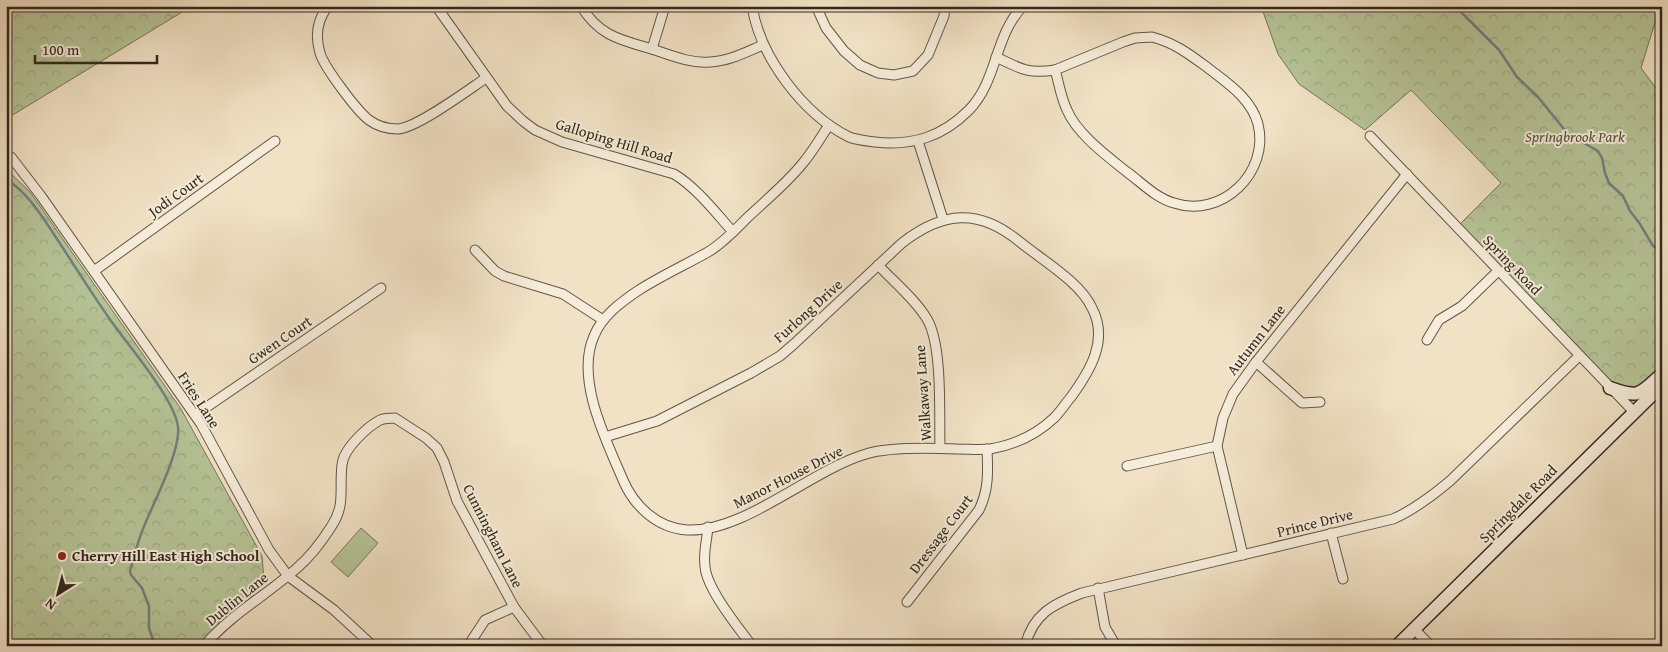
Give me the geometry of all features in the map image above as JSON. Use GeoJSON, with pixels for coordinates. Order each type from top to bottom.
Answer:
{"type":"FeatureCollection","features":[{"type":"Feature","properties":{"kind":"main road"},"geometry":{"type":"LineString","coordinates":[[1610,388],[1634,395],[1642,392],[1662,374]]}},
{"type":"Feature","properties":{"kind":"main road","name":"Springdale Road"},"geometry":{"type":"LineString","coordinates":[[1397,646],[1662,385]]}},
{"type":"Feature","properties":{"kind":"street"},"geometry":{"type":"LineString","coordinates":[[328,6],[319,21],[320,54],[328,68],[363,114],[382,127],[406,128],[486,78]]}},
{"type":"Feature","properties":{"kind":"street","name":"Galloping Hill Road"},"geometry":{"type":"LineString","coordinates":[[436,6],[486,78],[512,111],[529,125],[550,138],[665,170],[683,179],[733,232]]}},
{"type":"Feature","properties":{"kind":"street"},"geometry":{"type":"LineString","coordinates":[[581,6],[588,18],[611,37],[691,60],[708,63],[722,61],[763,45]]}},
{"type":"Feature","properties":{"kind":"street"},"geometry":{"type":"LineString","coordinates":[[652,49],[664,6]]}},
{"type":"Feature","properties":{"kind":"street"},"geometry":{"type":"LineString","coordinates":[[752,6],[763,45],[773,64],[794,92],[829,125],[851,137],[893,144],[918,141],[936,134],[953,124],[970,109],[990,76],[1009,22],[1023,6]]}},
{"type":"Feature","properties":{"kind":"street"},"geometry":{"type":"LineString","coordinates":[[816,6],[826,28],[844,51],[860,65],[878,73],[894,75],[913,71],[928,54],[944,16],[946,6]]}},
{"type":"Feature","properties":{"kind":"street"},"geometry":{"type":"LineString","coordinates":[[996,57],[1022,69],[1038,73],[1055,70],[1135,38],[1152,37],[1177,46],[1228,84],[1246,100],[1258,124],[1260,147],[1254,166],[1245,181],[1233,194],[1218,202],[1200,206],[1186,206],[1160,198],[1081,132],[1066,110],[1055,70]]}},
{"type":"Feature","properties":{"kind":"street","name":"Manor House Drive"},"geometry":{"type":"LineString","coordinates":[[829,125],[805,161],[788,180],[733,232],[710,251],[640,289],[612,310],[594,335],[590,349],[588,374],[604,437],[626,486],[635,501],[645,512],[658,522],[685,530],[708,527],[735,520],[835,467],[867,453],[940,448],[987,449],[1026,438],[1055,417],[1089,373],[1098,345],[1099,325],[1092,307],[1083,294],[1067,279],[1010,233],[981,220],[965,218],[943,219]]}},
{"type":"Feature","properties":{"kind":"street","name":"Spring Road"},"geometry":{"type":"LineString","coordinates":[[1370,136],[1634,412]]}},
{"type":"Feature","properties":{"kind":"street","name":"Jodi Court"},"geometry":{"type":"LineString","coordinates":[[94,270],[275,141]]}},
{"type":"Feature","properties":{"kind":"street"},"geometry":{"type":"LineString","coordinates":[[918,141],[943,219]]}},
{"type":"Feature","properties":{"kind":"street","name":"Fries Lane"},"geometry":{"type":"LineString","coordinates":[[11,157],[94,270],[195,415],[269,550],[288,576],[334,610],[373,646]]}},
{"type":"Feature","properties":{"kind":"street","name":"Autumn Lane"},"geometry":{"type":"LineString","coordinates":[[1243,555],[1217,446],[1223,418],[1233,394],[1256,362],[1407,174]]}},
{"type":"Feature","properties":{"kind":"street","name":"Furlong Drive"},"geometry":{"type":"LineString","coordinates":[[604,437],[658,420],[751,373],[780,356],[902,242],[920,229],[943,219]]}},
{"type":"Feature","properties":{"kind":"street"},"geometry":{"type":"LineString","coordinates":[[475,250],[495,271],[504,276],[563,294],[603,320]]}},
{"type":"Feature","properties":{"kind":"street","name":"Walkaway Lane"},"geometry":{"type":"LineString","coordinates":[[878,265],[919,308],[928,320],[933,333],[938,364],[940,448]]}},
{"type":"Feature","properties":{"kind":"street"},"geometry":{"type":"LineString","coordinates":[[1426,340],[1439,320],[1462,306],[1498,271]]}},
{"type":"Feature","properties":{"kind":"street","name":"Gwen Court"},"geometry":{"type":"LineString","coordinates":[[195,415],[381,288]]}},
{"type":"Feature","properties":{"kind":"street","name":"Prince Drive"},"geometry":{"type":"LineString","coordinates":[[1025,646],[1031,629],[1046,610],[1058,602],[1098,588],[1393,519],[1407,513],[1430,498],[1450,481],[1579,356]]}},
{"type":"Feature","properties":{"kind":"street"},"geometry":{"type":"LineString","coordinates":[[1256,362],[1302,403],[1320,402]]}},
{"type":"Feature","properties":{"kind":"street","name":"Cunningham Lane"},"geometry":{"type":"LineString","coordinates":[[288,576],[307,558],[331,527],[340,510],[342,464],[350,447],[365,430],[382,420],[395,418],[426,438],[437,448],[444,462],[457,502],[514,607],[543,646]]}},
{"type":"Feature","properties":{"kind":"street"},"geometry":{"type":"LineString","coordinates":[[1127,466],[1217,446]]}},
{"type":"Feature","properties":{"kind":"street","name":"Dressage Court"},"geometry":{"type":"LineString","coordinates":[[907,602],[979,510],[985,498],[988,481],[987,449]]}},
{"type":"Feature","properties":{"kind":"street"},"geometry":{"type":"LineString","coordinates":[[708,527],[705,555],[706,574],[728,614],[752,646]]}},
{"type":"Feature","properties":{"kind":"street"},"geometry":{"type":"LineString","coordinates":[[1331,533],[1343,579]]}},
{"type":"Feature","properties":{"kind":"street","name":"Dublin Lane"},"geometry":{"type":"LineString","coordinates":[[204,646],[244,608],[288,576]]}},
{"type":"Feature","properties":{"kind":"street"},"geometry":{"type":"LineString","coordinates":[[1098,588],[1105,627],[1116,646]]}},
{"type":"Feature","properties":{"kind":"street"},"geometry":{"type":"LineString","coordinates":[[468,646],[485,620],[514,607]]}},
{"type":"Feature","properties":{"kind":"street"},"geometry":{"type":"LineString","coordinates":[[1414,629],[1431,646]]}},
{"type":"Feature","properties":{"kind":"green space"},"geometry":{"type":"Polygon","coordinates":[[[6,6],[192,6],[6,119],[6,6]]]}},
{"type":"Feature","properties":{"kind":"green space","name":"Springbrook Park"},"geometry":{"type":"Polygon","coordinates":[[[1261,6],[1660,6],[1641,68],[1662,96],[1662,385],[1634,412],[1457,227],[1501,183],[1411,90],[1365,130],[1299,84],[1278,54],[1261,6]]]}},
{"type":"Feature","properties":{"kind":"green space"},"geometry":{"type":"Polygon","coordinates":[[[6,169],[30,192],[181,409],[262,556],[264,581],[211,646],[6,646],[6,169]]]}},
{"type":"Feature","properties":{"kind":"green space"},"geometry":{"type":"Polygon","coordinates":[[[361,528],[378,543],[348,577],[331,562],[361,528]]]}},
{"type":"Feature","properties":{"kind":"waterway"},"geometry":{"type":"LineString","coordinates":[[1455,6],[1499,50],[1517,77],[1538,97],[1568,134],[1598,151],[1602,158],[1609,183],[1623,196],[1630,211],[1653,246],[1662,252]]}},
{"type":"Feature","properties":{"kind":"waterway"},"geometry":{"type":"LineString","coordinates":[[6,179],[21,191],[39,212],[106,314],[161,389],[175,416],[178,427],[175,449],[166,476],[140,535],[130,571],[142,588],[149,606],[149,628],[155,646]]}},
{"type":"Feature","properties":{"kind":"place","name":"Cherry Hill East High School"},"geometry":{"type":"Point","coordinates":[62,556]}}]}
